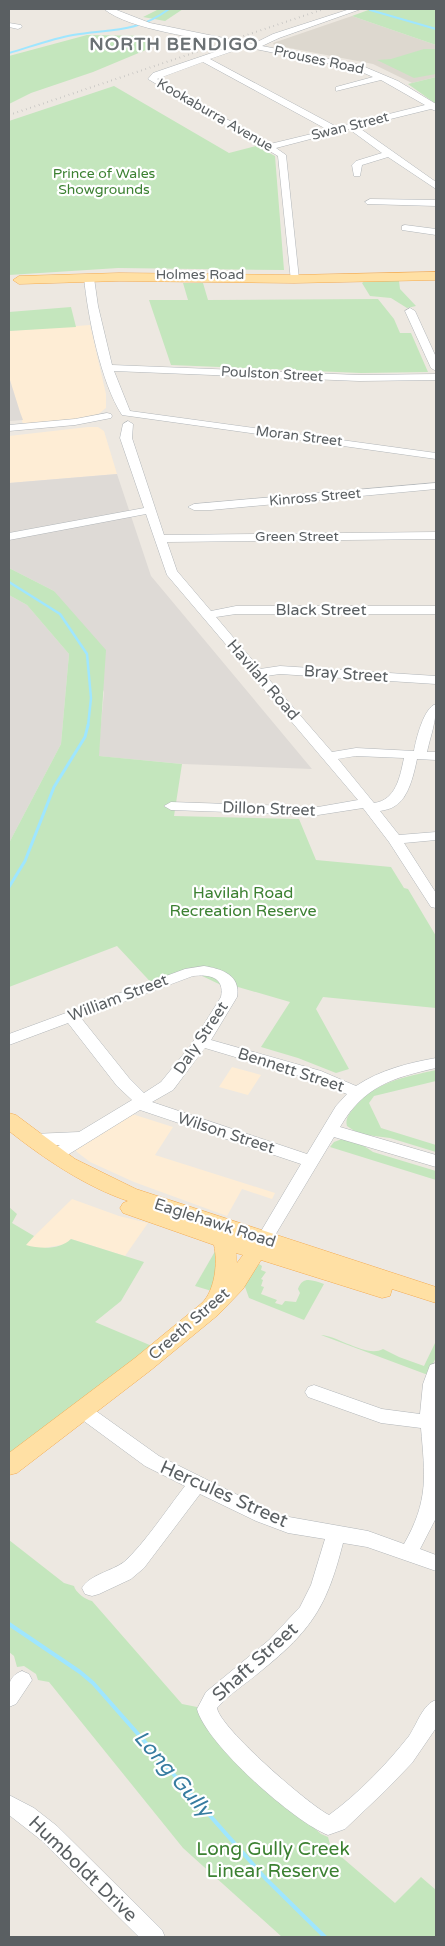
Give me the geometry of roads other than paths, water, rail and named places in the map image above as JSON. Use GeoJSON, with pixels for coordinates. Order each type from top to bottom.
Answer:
{"type":"FeatureCollection","features":[{"type":"Feature","properties":{"kind":"main road","name":"Holmes Road"},"geometry":{"type":"LineString","coordinates":[[14,281],[92,276],[436,276]]}},
{"type":"Feature","properties":{"kind":"main road","name":"Eaglehawk Road"},"geometry":{"type":"LineString","coordinates":[[9,1120],[55,1156],[91,1176],[141,1199],[261,1245],[436,1307]]}},
{"type":"Feature","properties":{"kind":"main road","name":"Eaglehawk Road"},"geometry":{"type":"LineString","coordinates":[[9,1136],[51,1167],[107,1198],[153,1217],[223,1240],[261,1245],[436,1295]]}},
{"type":"Feature","properties":{"kind":"main road"},"geometry":{"type":"LineString","coordinates":[[217,1303],[226,1263],[223,1240]]}},
{"type":"Feature","properties":{"kind":"main road","name":"Creeth Street"},"geometry":{"type":"LineString","coordinates":[[9,1466],[83,1411],[217,1303],[235,1283],[261,1245]]}},
{"type":"Feature","properties":{"kind":"street","name":"Prouses Road"},"geometry":{"type":"LineString","coordinates":[[108,9],[146,24],[354,66],[382,76],[407,89],[434,107]]}},
{"type":"Feature","properties":{"kind":"street"},"geometry":{"type":"LineString","coordinates":[[255,46],[276,36],[357,9]]}},
{"type":"Feature","properties":{"kind":"street"},"geometry":{"type":"LineString","coordinates":[[9,25],[18,27]]}},
{"type":"Feature","properties":{"kind":"street","name":"Kookaburra Avenue"},"geometry":{"type":"LineString","coordinates":[[245,44],[156,75],[152,79],[283,156],[294,277]]}},
{"type":"Feature","properties":{"kind":"street"},"geometry":{"type":"LineString","coordinates":[[204,59],[335,130]]}},
{"type":"Feature","properties":{"kind":"street"},"geometry":{"type":"LineString","coordinates":[[340,89],[382,76]]}},
{"type":"Feature","properties":{"kind":"street","name":"Swan Street"},"geometry":{"type":"LineString","coordinates":[[268,147],[434,107]]}},
{"type":"Feature","properties":{"kind":"street"},"geometry":{"type":"LineString","coordinates":[[350,126],[436,186]]}},
{"type":"Feature","properties":{"kind":"street"},"geometry":{"type":"LineString","coordinates":[[357,174],[357,165],[359,163],[390,153]]}},
{"type":"Feature","properties":{"kind":"street"},"geometry":{"type":"LineString","coordinates":[[370,202],[436,203]]}},
{"type":"Feature","properties":{"kind":"street"},"geometry":{"type":"LineString","coordinates":[[405,228],[436,232]]}},
{"type":"Feature","properties":{"kind":"street"},"geometry":{"type":"LineString","coordinates":[[92,276],[92,299],[111,368],[119,420]]}},
{"type":"Feature","properties":{"kind":"street"},"geometry":{"type":"LineString","coordinates":[[410,311],[436,368]]}},
{"type":"Feature","properties":{"kind":"street","name":"Poulston Street"},"geometry":{"type":"LineString","coordinates":[[111,368],[359,378],[436,376]]}},
{"type":"Feature","properties":{"kind":"street","name":"Moran Street"},"geometry":{"type":"LineString","coordinates":[[9,428],[75,422],[161,419],[304,436],[436,456]]}},
{"type":"Feature","properties":{"kind":"street","name":"Havilah Road"},"geometry":{"type":"LineString","coordinates":[[119,420],[171,572],[369,806],[395,840],[436,904]]}},
{"type":"Feature","properties":{"kind":"street","name":"Kinross Street"},"geometry":{"type":"LineString","coordinates":[[194,507],[436,486]]}},
{"type":"Feature","properties":{"kind":"street"},"geometry":{"type":"LineString","coordinates":[[9,537],[149,510]]}},
{"type":"Feature","properties":{"kind":"street","name":"Green Street"},"geometry":{"type":"LineString","coordinates":[[159,539],[189,537],[436,535]]}},
{"type":"Feature","properties":{"kind":"street","name":"Black Street"},"geometry":{"type":"LineString","coordinates":[[207,616],[236,610],[436,610]]}},
{"type":"Feature","properties":{"kind":"street","name":"Bray Street"},"geometry":{"type":"LineString","coordinates":[[256,673],[280,670],[436,680]]}},
{"type":"Feature","properties":{"kind":"street","name":"Dillon Street"},"geometry":{"type":"LineString","coordinates":[[171,806],[318,811],[388,804],[396,798],[436,708]]}},
{"type":"Feature","properties":{"kind":"street"},"geometry":{"type":"LineString","coordinates":[[328,757],[356,752],[436,756]]}},
{"type":"Feature","properties":{"kind":"street"},"geometry":{"type":"LineString","coordinates":[[395,840],[436,836]]}},
{"type":"Feature","properties":{"kind":"street","name":"William Street"},"geometry":{"type":"LineString","coordinates":[[9,1040],[163,981],[198,970],[214,973],[227,980]]}},
{"type":"Feature","properties":{"kind":"street","name":"Daly Street"},"geometry":{"type":"LineString","coordinates":[[55,1156],[170,1084],[201,1042],[229,997],[231,990],[227,980]]}},
{"type":"Feature","properties":{"kind":"street","name":"Wilson Street"},"geometry":{"type":"LineString","coordinates":[[71,1016],[125,1085],[151,1109],[311,1161]]}},
{"type":"Feature","properties":{"kind":"street","name":"Bennett Street"},"geometry":{"type":"LineString","coordinates":[[201,1042],[315,1075],[357,1092],[384,1076],[436,1063]]}},
{"type":"Feature","properties":{"kind":"street","name":"Creeth Street"},"geometry":{"type":"LineString","coordinates":[[261,1245],[345,1105],[357,1092]]}},
{"type":"Feature","properties":{"kind":"street"},"geometry":{"type":"LineString","coordinates":[[330,1130],[436,1162]]}},
{"type":"Feature","properties":{"kind":"street","name":"Daly Street"},"geometry":{"type":"LineString","coordinates":[[33,1140],[84,1137]]}},
{"type":"Feature","properties":{"kind":"street"},"geometry":{"type":"LineString","coordinates":[[409,1552],[427,1516],[434,1490],[430,1390],[436,1370]]}},
{"type":"Feature","properties":{"kind":"street"},"geometry":{"type":"LineString","coordinates":[[314,1392],[381,1416],[431,1422]]}},
{"type":"Feature","properties":{"kind":"street","name":"Hercules Street"},"geometry":{"type":"LineString","coordinates":[[83,1411],[144,1456],[197,1484],[275,1521],[336,1534],[368,1538],[436,1563]]}},
{"type":"Feature","properties":{"kind":"street"},"geometry":{"type":"LineString","coordinates":[[92,1588],[124,1573],[137,1562],[197,1484]]}},
{"type":"Feature","properties":{"kind":"street","name":"Shaft Street"},"geometry":{"type":"LineString","coordinates":[[336,1534],[315,1598],[303,1619],[213,1698],[207,1707],[209,1716],[248,1760],[316,1820],[326,1825],[337,1822],[393,1771],[417,1743],[436,1709]]}},
{"type":"Feature","properties":{"kind":"street"},"geometry":{"type":"LineString","coordinates":[[9,1698],[22,1680]]}},
{"type":"Feature","properties":{"kind":"street","name":"Humboldt Drive"},"geometry":{"type":"LineString","coordinates":[[9,1804],[27,1814],[55,1838],[154,1937]]}},
{"type":"Feature","properties":{"kind":"waterway","name":"Long Gully"},"geometry":{"type":"LineString","coordinates":[[9,53],[65,37],[134,26],[157,17],[169,9]]}},
{"type":"Feature","properties":{"kind":"waterway"},"geometry":{"type":"LineString","coordinates":[[370,10],[436,29]]}},
{"type":"Feature","properties":{"kind":"waterway","name":"Long Gully"},"geometry":{"type":"LineString","coordinates":[[9,582],[60,614],[87,654],[91,698],[88,726]]}},
{"type":"Feature","properties":{"kind":"waterway","name":"Long Gully"},"geometry":{"type":"LineString","coordinates":[[9,887],[25,861],[54,787],[85,737],[88,725]]}},
{"type":"Feature","properties":{"kind":"waterway","name":"Long Gully"},"geometry":{"type":"LineString","coordinates":[[9,1624],[80,1672],[93,1683],[265,1878],[325,1937]]}},
{"type":"Feature","properties":{"kind":"railway"},"geometry":{"type":"LineString","coordinates":[[9,115],[324,9]]}},
{"type":"Feature","properties":{"kind":"district","name":"NORTH BENDIGO"},"geometry":{"type":"Point","coordinates":[174,44]}},
{"type":"Feature","properties":{"kind":"park label","name":"Prince of Wales Showgrounds"},"geometry":{"type":"Point","coordinates":[104,182]}},
{"type":"Feature","properties":{"kind":"park label","name":"Havilah Road Recreation Reserve"},"geometry":{"type":"Point","coordinates":[243,902]}},
{"type":"Feature","properties":{"kind":"park label","name":"Long Gully Creek Linear Reserve"},"geometry":{"type":"Point","coordinates":[273,1860]}}]}
